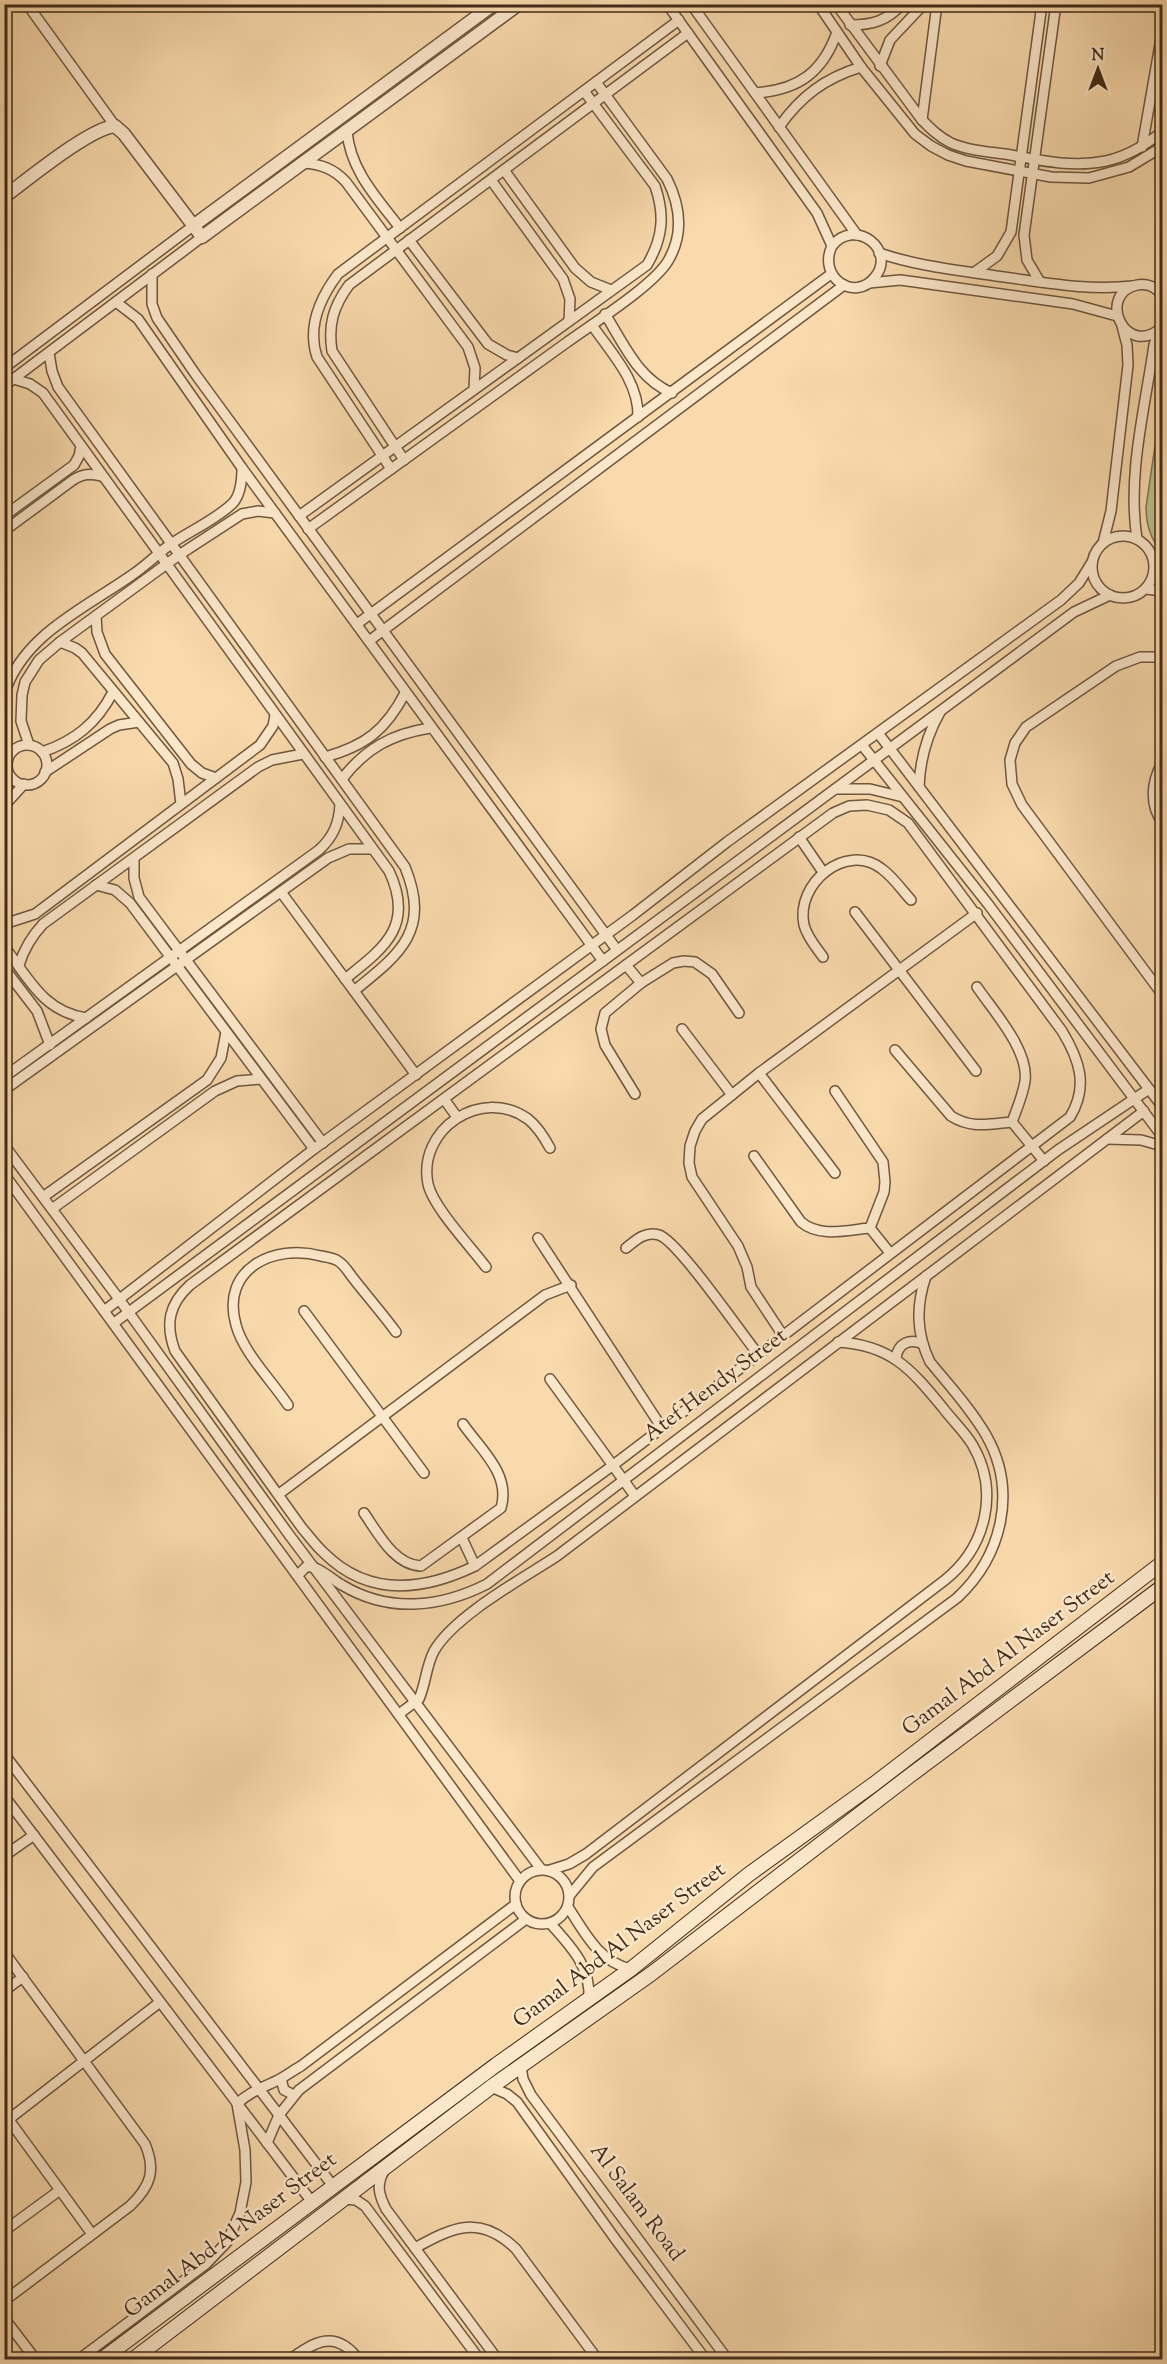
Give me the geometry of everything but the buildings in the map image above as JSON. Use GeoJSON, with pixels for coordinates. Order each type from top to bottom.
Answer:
{"type":"FeatureCollection","features":[{"type":"Feature","properties":{"kind":"main road","name":"Gamal Abd Al Naser Street"},"geometry":{"type":"LineString","coordinates":[[102,2360],[496,2065],[631,1969],[748,1875],[874,1784],[1162,1563]]}},
{"type":"Feature","properties":{"kind":"main road","name":"Gamal Abd Al Naser Street"},"geometry":{"type":"LineString","coordinates":[[137,2356],[490,2087],[651,1974],[912,1774],[1162,1587]]}},
{"type":"Feature","properties":{"kind":"main road"},"geometry":{"type":"LineString","coordinates":[[903,1760],[904,1771],[912,1774]]}},
{"type":"Feature","properties":{"kind":"main road"},"geometry":{"type":"LineString","coordinates":[[874,1784],[883,1786],[884,1796]]}},
{"type":"Feature","properties":{"kind":"main road"},"geometry":{"type":"LineString","coordinates":[[153,2321],[157,2331],[164,2335]]}},
{"type":"Feature","properties":{"kind":"main road"},"geometry":{"type":"LineString","coordinates":[[130,2338],[138,2346],[137,2356]]}},
{"type":"Feature","properties":{"kind":"street"},"geometry":{"type":"LineString","coordinates":[[27,4],[115,126],[202,237]]}},
{"type":"Feature","properties":{"kind":"street"},"geometry":{"type":"LineString","coordinates":[[4,368],[494,4]]}},
{"type":"Feature","properties":{"kind":"street"},"geometry":{"type":"LineString","coordinates":[[4,386],[519,4]]}},
{"type":"Feature","properties":{"kind":"street"},"geometry":{"type":"LineString","coordinates":[[667,4],[811,203],[832,246]]}},
{"type":"Feature","properties":{"kind":"street"},"geometry":{"type":"LineString","coordinates":[[691,4],[857,235]]}},
{"type":"Feature","properties":{"kind":"street"},"geometry":{"type":"LineString","coordinates":[[818,4],[861,67],[915,134],[948,155],[966,161],[1051,177],[1089,178],[1129,167],[1162,147]]}},
{"type":"Feature","properties":{"kind":"street"},"geometry":{"type":"LineString","coordinates":[[836,4],[922,120],[935,133],[951,143],[969,149],[1034,159],[1088,164],[1125,155],[1142,147],[1162,132]]}},
{"type":"Feature","properties":{"kind":"street"},"geometry":{"type":"LineString","coordinates":[[850,25],[878,22],[891,17],[902,4]]}},
{"type":"Feature","properties":{"kind":"street"},"geometry":{"type":"LineString","coordinates":[[880,66],[890,40],[924,4]]}},
{"type":"Feature","properties":{"kind":"street"},"geometry":{"type":"LineString","coordinates":[[922,120],[937,4]]}},
{"type":"Feature","properties":{"kind":"street"},"geometry":{"type":"LineString","coordinates":[[975,272],[997,256],[1011,232],[1042,4]]}},
{"type":"Feature","properties":{"kind":"street"},"geometry":{"type":"LineString","coordinates":[[1040,282],[1024,247],[1024,235],[1056,4]]}},
{"type":"Feature","properties":{"kind":"street"},"geometry":{"type":"LineString","coordinates":[[1162,4],[1162,27]]}},
{"type":"Feature","properties":{"kind":"street"},"geometry":{"type":"LineString","coordinates":[[391,469],[318,357],[314,346],[317,313],[325,292],[338,274],[679,21]]}},
{"type":"Feature","properties":{"kind":"street"},"geometry":{"type":"LineString","coordinates":[[756,93],[774,92],[792,86],[807,77],[821,64],[831,49],[837,32]]}},
{"type":"Feature","properties":{"kind":"street"},"geometry":{"type":"LineString","coordinates":[[404,460],[332,351],[330,334],[332,316],[339,300],[349,285],[688,33]]}},
{"type":"Feature","properties":{"kind":"street"},"geometry":{"type":"LineString","coordinates":[[1142,147],[1162,33]]}},
{"type":"Feature","properties":{"kind":"street"},"geometry":{"type":"LineString","coordinates":[[779,127],[798,102],[822,82],[861,67]]}},
{"type":"Feature","properties":{"kind":"street"},"geometry":{"type":"LineString","coordinates":[[308,529],[592,325],[658,274],[668,260],[679,227],[678,209],[667,179],[596,82]]}},
{"type":"Feature","properties":{"kind":"street"},"geometry":{"type":"LineString","coordinates":[[299,516],[647,265],[658,242],[662,218],[655,186],[584,91]]}},
{"type":"Feature","properties":{"kind":"street"},"geometry":{"type":"LineString","coordinates":[[4,197],[66,152],[99,131],[115,126]]}},
{"type":"Feature","properties":{"kind":"street"},"geometry":{"type":"LineString","coordinates":[[347,131],[355,166],[400,228]]}},
{"type":"Feature","properties":{"kind":"street"},"geometry":{"type":"LineString","coordinates":[[303,163],[323,166],[339,175],[388,237],[468,347],[475,368],[474,389]]}},
{"type":"Feature","properties":{"kind":"street"},"geometry":{"type":"LineString","coordinates":[[504,170],[575,268],[591,282],[611,290]]}},
{"type":"Feature","properties":{"kind":"street"},"geometry":{"type":"LineString","coordinates":[[491,180],[562,279],[570,299],[569,321]]}},
{"type":"Feature","properties":{"kind":"street"},"geometry":{"type":"LineString","coordinates":[[869,283],[879,269],[879,253],[871,240],[857,235],[843,237],[832,246],[828,257],[831,274],[844,285],[857,287],[869,283],[900,280],[1073,304],[1117,316]]}},
{"type":"Feature","properties":{"kind":"street"},"geometry":{"type":"LineString","coordinates":[[409,240],[488,344],[496,351],[518,358]]}},
{"type":"Feature","properties":{"kind":"street"},"geometry":{"type":"LineString","coordinates":[[879,253],[910,262],[1075,288],[1152,286],[1162,281]]}},
{"type":"Feature","properties":{"kind":"street"},"geometry":{"type":"LineString","coordinates":[[152,274],[152,304],[157,318],[196,375],[617,950]]}},
{"type":"Feature","properties":{"kind":"street"},"geometry":{"type":"LineString","coordinates":[[357,624],[831,274]]}},
{"type":"Feature","properties":{"kind":"street"},"geometry":{"type":"LineString","coordinates":[[369,641],[844,285]]}},
{"type":"Feature","properties":{"kind":"street"},"geometry":{"type":"LineString","coordinates":[[1103,543],[1111,511],[1128,366],[1127,345],[1116,308],[1122,295],[1133,286]]}},
{"type":"Feature","properties":{"kind":"street"},"geometry":{"type":"LineString","coordinates":[[1152,286],[1162,295]]}},
{"type":"Feature","properties":{"kind":"street"},"geometry":{"type":"LineString","coordinates":[[116,302],[138,320],[430,728],[603,961]]}},
{"type":"Feature","properties":{"kind":"street"},"geometry":{"type":"LineString","coordinates":[[605,314],[640,370],[653,384],[672,393]]}},
{"type":"Feature","properties":{"kind":"street"},"geometry":{"type":"LineString","coordinates":[[592,325],[634,388],[638,417]]}},
{"type":"Feature","properties":{"kind":"street"},"geometry":{"type":"LineString","coordinates":[[1122,326],[1129,333],[1143,336],[1161,328]]}},
{"type":"Feature","properties":{"kind":"street"},"geometry":{"type":"LineString","coordinates":[[1137,539],[1133,497],[1135,474],[1155,345],[1161,328]]}},
{"type":"Feature","properties":{"kind":"street"},"geometry":{"type":"LineString","coordinates":[[49,353],[58,387],[405,867],[412,885],[415,905],[412,925],[405,944],[393,960],[354,991]]}},
{"type":"Feature","properties":{"kind":"street"},"geometry":{"type":"LineString","coordinates":[[15,379],[30,384],[42,393],[389,872],[396,885],[398,914],[388,940],[379,952],[345,979]]}},
{"type":"Feature","properties":{"kind":"street"},"geometry":{"type":"LineString","coordinates":[[4,516],[74,465],[81,446]]}},
{"type":"Feature","properties":{"kind":"street"},"geometry":{"type":"LineString","coordinates":[[4,695],[15,669],[33,645],[171,544],[233,503],[240,486],[242,468]]}},
{"type":"Feature","properties":{"kind":"street"},"geometry":{"type":"LineString","coordinates":[[4,531],[73,480],[82,475],[101,476]]}},
{"type":"Feature","properties":{"kind":"street"},"geometry":{"type":"LineString","coordinates":[[29,745],[21,721],[22,695],[31,671],[39,660],[179,555],[242,514],[258,511],[275,513]]}},
{"type":"Feature","properties":{"kind":"street"},"geometry":{"type":"LineString","coordinates":[[104,1311],[314,1149],[606,935],[728,842],[1061,600],[1079,583],[1103,543],[1116,536],[1137,539],[1151,552],[1159,572],[1140,594],[1125,598],[1110,595],[1098,585],[1094,578],[1092,562]]}},
{"type":"Feature","properties":{"kind":"street"},"geometry":{"type":"LineString","coordinates":[[1146,589],[1162,591]]}},
{"type":"Feature","properties":{"kind":"street"},"geometry":{"type":"LineString","coordinates":[[114,1323],[1074,612],[1110,595]]}},
{"type":"Feature","properties":{"kind":"street"},"geometry":{"type":"LineString","coordinates":[[96,616],[97,632],[105,654],[185,758],[202,773],[216,778]]}},
{"type":"Feature","properties":{"kind":"street"},"geometry":{"type":"LineString","coordinates":[[60,642],[81,653],[173,763],[178,779],[181,804]]}},
{"type":"Feature","properties":{"kind":"street"},"geometry":{"type":"LineString","coordinates":[[1162,657],[1140,657],[1116,666],[1026,727],[1012,752],[1010,772],[1012,784],[1022,805],[1162,994]]}},
{"type":"Feature","properties":{"kind":"street"},"geometry":{"type":"LineString","coordinates":[[42,752],[64,743],[85,730],[101,712],[113,692]]}},
{"type":"Feature","properties":{"kind":"street"},"geometry":{"type":"LineString","coordinates":[[325,757],[365,742],[382,728],[395,712],[405,693]]}},
{"type":"Feature","properties":{"kind":"street"},"geometry":{"type":"LineString","coordinates":[[919,786],[921,763],[927,741],[942,709]]}},
{"type":"Feature","properties":{"kind":"street"},"geometry":{"type":"LineString","coordinates":[[4,924],[35,914],[261,745],[273,726],[275,715]]}},
{"type":"Feature","properties":{"kind":"street"},"geometry":{"type":"LineString","coordinates":[[4,746],[15,781],[24,784],[34,783],[45,772],[110,729],[139,722]]}},
{"type":"Feature","properties":{"kind":"street"},"geometry":{"type":"LineString","coordinates":[[342,779],[355,762],[371,748],[389,738],[410,731],[430,728]]}},
{"type":"Feature","properties":{"kind":"street"},"geometry":{"type":"LineString","coordinates":[[878,733],[1162,1106]]}},
{"type":"Feature","properties":{"kind":"street"},"geometry":{"type":"LineString","coordinates":[[4,780],[8,763],[19,747],[29,745],[42,752],[46,762],[45,772]]}},
{"type":"Feature","properties":{"kind":"street"},"geometry":{"type":"LineString","coordinates":[[862,745],[988,904],[1162,1136]]}},
{"type":"Feature","properties":{"kind":"street"},"geometry":{"type":"LineString","coordinates":[[19,965],[32,936],[43,924],[258,767],[272,760],[303,754]]}},
{"type":"Feature","properties":{"kind":"street"},"geometry":{"type":"LineString","coordinates":[[1162,763],[1153,795],[1157,815],[1162,822]]}},
{"type":"Feature","properties":{"kind":"street"},"geometry":{"type":"LineString","coordinates":[[4,806],[24,784]]}},
{"type":"Feature","properties":{"kind":"street"},"geometry":{"type":"LineString","coordinates":[[836,789],[870,789],[903,797]]}},
{"type":"Feature","properties":{"kind":"street"},"geometry":{"type":"LineString","coordinates":[[4,1077],[319,850],[333,834],[337,825],[340,804]]}},
{"type":"Feature","properties":{"kind":"street"},"geometry":{"type":"LineString","coordinates":[[867,805],[889,810],[908,823],[1062,1030],[1079,1063],[1081,1085],[1076,1108],[1070,1117],[1033,1146],[612,1466],[475,1566],[452,1577],[428,1584],[397,1586],[368,1582],[345,1570],[324,1554],[302,1528],[175,1350],[170,1338],[169,1326],[171,1309],[179,1295],[799,837],[833,813],[849,806],[867,805]]}},
{"type":"Feature","properties":{"kind":"street"},"geometry":{"type":"LineString","coordinates":[[799,837],[824,872]]}},
{"type":"Feature","properties":{"kind":"street"},"geometry":{"type":"LineString","coordinates":[[4,1090],[338,853],[349,849],[372,849]]}},
{"type":"Feature","properties":{"kind":"street"},"geometry":{"type":"LineString","coordinates":[[134,858],[134,878],[140,897],[323,1143]]}},
{"type":"Feature","properties":{"kind":"street"},"geometry":{"type":"LineString","coordinates":[[823,957],[810,939],[804,925],[803,910],[806,896],[813,883],[824,872],[846,862],[871,863],[882,868],[911,900]]}},
{"type":"Feature","properties":{"kind":"street"},"geometry":{"type":"LineString","coordinates":[[96,885],[106,886],[123,896],[314,1149]]}},
{"type":"Feature","properties":{"kind":"street"},"geometry":{"type":"LineString","coordinates":[[280,892],[416,1075]]}},
{"type":"Feature","properties":{"kind":"street"},"geometry":{"type":"LineString","coordinates":[[855,912],[976,1071]]}},
{"type":"Feature","properties":{"kind":"street"},"geometry":{"type":"LineString","coordinates":[[782,1335],[751,1287],[747,1266],[738,1246],[692,1177],[689,1163],[690,1146],[695,1131],[702,1119],[759,1073],[976,914]]}},
{"type":"Feature","properties":{"kind":"street"},"geometry":{"type":"LineString","coordinates":[[4,946],[46,1002],[72,1016],[86,1018]]}},
{"type":"Feature","properties":{"kind":"street"},"geometry":{"type":"LineString","coordinates":[[635,1094],[605,1045],[601,1029],[605,1013],[641,983],[673,963],[694,962],[712,974],[739,1013]]}},
{"type":"Feature","properties":{"kind":"street"},"geometry":{"type":"LineString","coordinates":[[626,965],[641,983]]}},
{"type":"Feature","properties":{"kind":"street"},"geometry":{"type":"LineString","coordinates":[[4,968],[37,1011],[50,1045]]}},
{"type":"Feature","properties":{"kind":"street"},"geometry":{"type":"LineString","coordinates":[[976,987],[1021,1053],[1025,1066],[1022,1094],[1012,1122]]}},
{"type":"Feature","properties":{"kind":"street"},"geometry":{"type":"LineString","coordinates":[[682,1029],[732,1095]]}},
{"type":"Feature","properties":{"kind":"street"},"geometry":{"type":"LineString","coordinates":[[43,1197],[207,1080],[221,1058],[226,1032]]}},
{"type":"Feature","properties":{"kind":"street"},"geometry":{"type":"LineString","coordinates":[[896,1050],[951,1116],[960,1122],[970,1125],[1012,1122]]}},
{"type":"Feature","properties":{"kind":"street"},"geometry":{"type":"LineString","coordinates":[[759,1073],[835,1173]]}},
{"type":"Feature","properties":{"kind":"street"},"geometry":{"type":"LineString","coordinates":[[52,1209],[215,1091],[237,1081],[261,1079]]}},
{"type":"Feature","properties":{"kind":"street","name":"Atef Hendy Street"},"geometry":{"type":"LineString","coordinates":[[313,1567],[356,1593],[380,1602],[420,1604],[447,1600],[474,1590],[498,1576],[1044,1161],[1149,1089]]}},
{"type":"Feature","properties":{"kind":"street"},"geometry":{"type":"LineString","coordinates":[[835,1091],[883,1162],[884,1192],[870,1228]]}},
{"type":"Feature","properties":{"kind":"street"},"geometry":{"type":"LineString","coordinates":[[444,1099],[457,1117]]}},
{"type":"Feature","properties":{"kind":"street"},"geometry":{"type":"LineString","coordinates":[[486,1267],[433,1198],[428,1184],[427,1169],[429,1154],[435,1139],[457,1117],[474,1110],[492,1107],[511,1110],[528,1119],[541,1132],[550,1148]]}},
{"type":"Feature","properties":{"kind":"street","name":"Atef Hendy Street"},"geometry":{"type":"LineString","coordinates":[[416,1703],[422,1693],[429,1660],[453,1626],[557,1556],[1144,1110]]}},
{"type":"Feature","properties":{"kind":"street"},"geometry":{"type":"LineString","coordinates":[[1112,1114],[1121,1116],[1124,1122],[1121,1128]]}},
{"type":"Feature","properties":{"kind":"street"},"geometry":{"type":"LineString","coordinates":[[1012,1122],[1044,1161]]}},
{"type":"Feature","properties":{"kind":"street"},"geometry":{"type":"LineString","coordinates":[[1104,1140],[1129,1138],[1162,1146]]}},
{"type":"Feature","properties":{"kind":"street"},"geometry":{"type":"LineString","coordinates":[[4,1145],[129,1312],[313,1567],[545,1870],[563,1878],[570,1895]]}},
{"type":"Feature","properties":{"kind":"street"},"geometry":{"type":"LineString","coordinates":[[754,1156],[801,1222],[808,1228],[826,1232],[870,1228]]}},
{"type":"Feature","properties":{"kind":"street"},"geometry":{"type":"LineString","coordinates":[[4,1174],[520,1881]]}},
{"type":"Feature","properties":{"kind":"street"},"geometry":{"type":"LineString","coordinates":[[870,1228],[890,1253]]}},
{"type":"Feature","properties":{"kind":"street"},"geometry":{"type":"LineString","coordinates":[[626,1248],[642,1236],[656,1234],[667,1239],[705,1284],[758,1354]]}},
{"type":"Feature","properties":{"kind":"street"},"geometry":{"type":"LineString","coordinates":[[538,1238],[571,1285],[662,1428]]}},
{"type":"Feature","properties":{"kind":"street"},"geometry":{"type":"LineString","coordinates":[[239,1250],[251,1266]]}},
{"type":"Feature","properties":{"kind":"street"},"geometry":{"type":"LineString","coordinates":[[288,1405],[240,1338],[235,1323],[233,1308],[236,1293],[242,1278],[251,1266],[284,1252],[303,1251],[339,1261],[396,1332]]}},
{"type":"Feature","properties":{"kind":"street"},"geometry":{"type":"LineString","coordinates":[[838,1342],[868,1346],[896,1358],[915,1374],[964,1433],[981,1464],[986,1487],[986,1511],[980,1534],[969,1555],[945,1580],[586,1854],[569,1864],[529,1872],[520,1881],[515,1892],[516,1904],[526,1919],[537,1924],[550,1923],[561,1917],[568,1907],[570,1895],[593,1867],[957,1598],[982,1569],[994,1546],[1001,1521],[1003,1496],[1000,1470],[986,1434],[930,1362],[923,1344],[918,1305],[926,1275]]}},
{"type":"Feature","properties":{"kind":"street"},"geometry":{"type":"LineString","coordinates":[[279,1494],[545,1295],[571,1285]]}},
{"type":"Feature","properties":{"kind":"street"},"geometry":{"type":"LineString","coordinates":[[304,1311],[424,1473]]}},
{"type":"Feature","properties":{"kind":"street"},"geometry":{"type":"LineString","coordinates":[[896,1358],[898,1350],[904,1343],[915,1341],[923,1344]]}},
{"type":"Feature","properties":{"kind":"street"},"geometry":{"type":"LineString","coordinates":[[550,1379],[635,1496]]}},
{"type":"Feature","properties":{"kind":"street"},"geometry":{"type":"LineString","coordinates":[[364,1513],[396,1556],[412,1565],[421,1566],[501,1508],[504,1485],[499,1473],[463,1424]]}},
{"type":"Feature","properties":{"kind":"street"},"geometry":{"type":"LineString","coordinates":[[462,1538],[475,1566]]}},
{"type":"Feature","properties":{"kind":"street"},"geometry":{"type":"LineString","coordinates":[[298,1575],[302,1569],[313,1567]]}},
{"type":"Feature","properties":{"kind":"street"},"geometry":{"type":"LineString","coordinates":[[399,1714],[416,1703]]}},
{"type":"Feature","properties":{"kind":"street"},"geometry":{"type":"LineString","coordinates":[[4,1754],[333,2186]]}},
{"type":"Feature","properties":{"kind":"street"},"geometry":{"type":"LineString","coordinates":[[4,1796],[312,2202]]}},
{"type":"Feature","properties":{"kind":"street"},"geometry":{"type":"LineString","coordinates":[[4,1856],[34,1835]]}},
{"type":"Feature","properties":{"kind":"street"},"geometry":{"type":"LineString","coordinates":[[237,2104],[258,2088],[281,2079],[516,1904]]}},
{"type":"Feature","properties":{"kind":"street"},"geometry":{"type":"LineString","coordinates":[[568,1907],[598,1951],[610,1961],[631,1969]]}},
{"type":"Feature","properties":{"kind":"street"},"geometry":{"type":"LineString","coordinates":[[267,2142],[279,2115],[294,2095],[526,1919]]}},
{"type":"Feature","properties":{"kind":"street"},"geometry":{"type":"LineString","coordinates":[[550,1923],[577,1954],[584,1966],[589,1982],[589,2000]]}},
{"type":"Feature","properties":{"kind":"street"},"geometry":{"type":"LineString","coordinates":[[4,1952],[145,2144],[151,2157],[152,2171],[148,2185],[140,2196],[4,2301]]}},
{"type":"Feature","properties":{"kind":"street"},"geometry":{"type":"LineString","coordinates":[[4,1991],[23,1977]]}},
{"type":"Feature","properties":{"kind":"street"},"geometry":{"type":"LineString","coordinates":[[93,2234],[7,2121],[160,2002]]}},
{"type":"Feature","properties":{"kind":"street","name":"Al Salam Road"},"geometry":{"type":"LineString","coordinates":[[521,2066],[525,2084],[531,2095],[728,2360]]}},
{"type":"Feature","properties":{"kind":"street"},"geometry":{"type":"LineString","coordinates":[[281,2079],[284,2090],[294,2095]]}},
{"type":"Feature","properties":{"kind":"street","name":"Al Salam Road"},"geometry":{"type":"LineString","coordinates":[[490,2087],[507,2094],[517,2102],[706,2360]]}},
{"type":"Feature","properties":{"kind":"street"},"geometry":{"type":"LineString","coordinates":[[517,2102],[522,2095],[531,2095]]}},
{"type":"Feature","properties":{"kind":"street"},"geometry":{"type":"LineString","coordinates":[[78,2360],[206,2264],[226,2242],[240,2213],[246,2182],[245,2150],[237,2104]]}},
{"type":"Feature","properties":{"kind":"street"},"geometry":{"type":"LineString","coordinates":[[384,2170],[379,2193],[386,2209],[498,2360]]}},
{"type":"Feature","properties":{"kind":"street"},"geometry":{"type":"LineString","coordinates":[[4,2231],[60,2190]]}},
{"type":"Feature","properties":{"kind":"street"},"geometry":{"type":"LineString","coordinates":[[345,2199],[360,2202],[374,2218],[480,2360]]}},
{"type":"Feature","properties":{"kind":"street"},"geometry":{"type":"LineString","coordinates":[[374,2218],[386,2209]]}},
{"type":"Feature","properties":{"kind":"street"},"geometry":{"type":"LineString","coordinates":[[415,2248],[446,2230],[455,2228],[484,2229],[501,2237],[516,2249],[598,2360]]}},
{"type":"Feature","properties":{"kind":"street"},"geometry":{"type":"LineString","coordinates":[[4,2318],[36,2360]]}},
{"type":"Feature","properties":{"kind":"street"},"geometry":{"type":"LineString","coordinates":[[289,2360],[312,2344],[332,2341],[350,2348],[359,2360]]}},
{"type":"Feature","properties":{"kind":"green space"},"geometry":{"type":"Polygon","coordinates":[[[1162,398],[1162,553],[1150,532],[1146,507],[1162,398]]]}}]}
